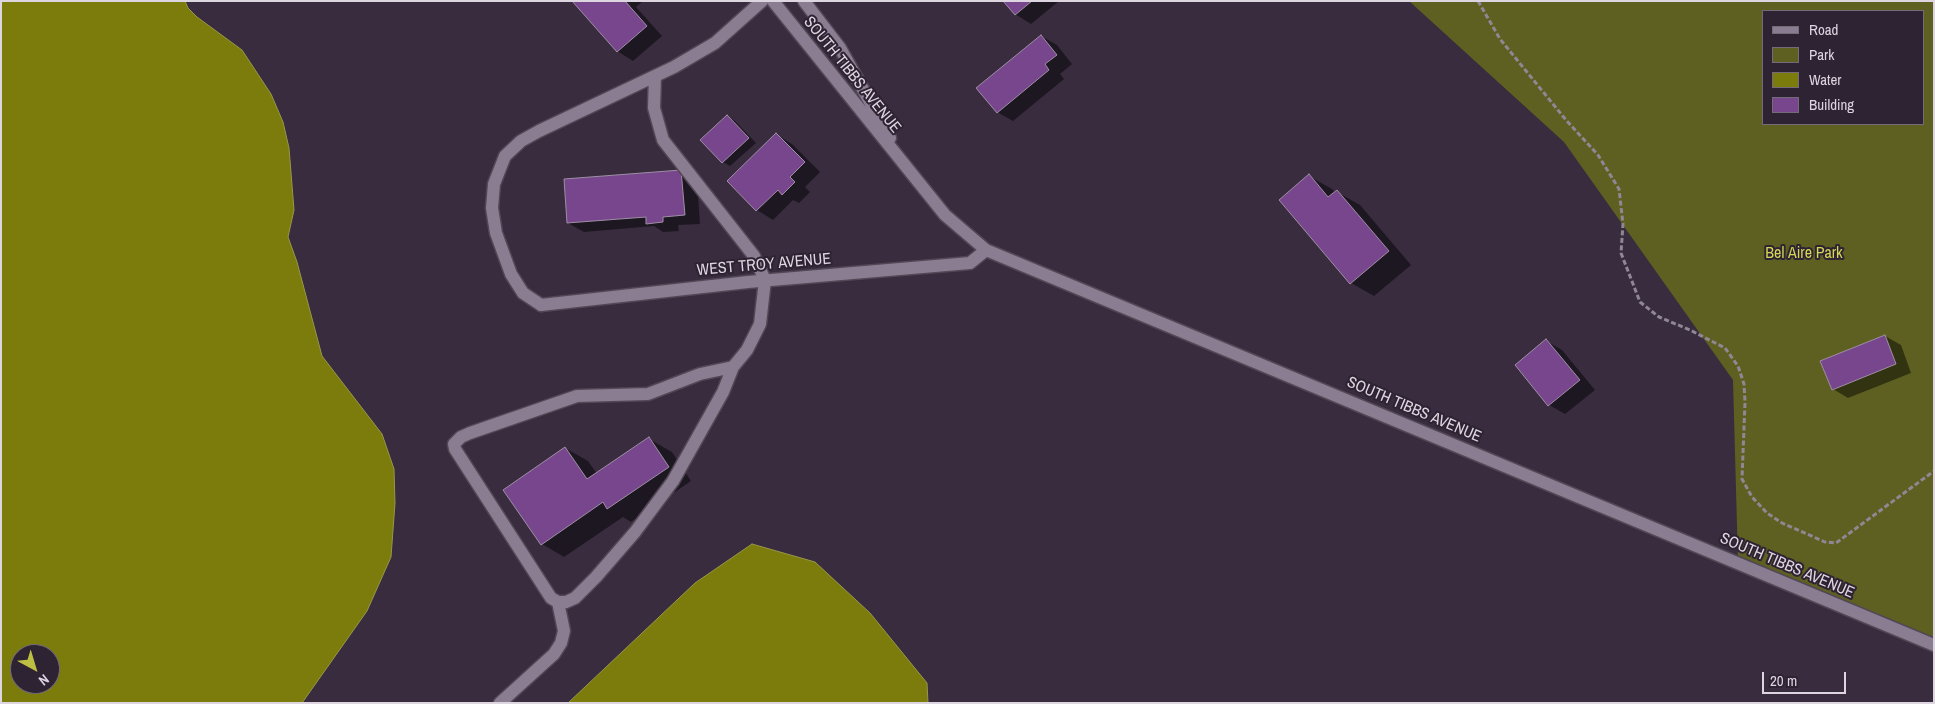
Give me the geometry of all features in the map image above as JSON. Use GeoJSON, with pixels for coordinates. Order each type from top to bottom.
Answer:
{"type":"FeatureCollection","features":[{"type":"Feature","properties":{"kind":"street"},"geometry":{"type":"LineString","coordinates":[[732,367],[700,374],[648,394],[577,396],[470,433],[461,437],[454,444],[551,598],[558,602],[566,602],[575,598],[596,577],[634,532],[673,481],[722,392],[732,367],[747,350],[760,324],[765,280],[754,256],[662,140],[654,108],[655,76],[715,43],[762,1]]}},
{"type":"Feature","properties":{"kind":"street","name":"SOUTH TIBBS AVENUE"},"geometry":{"type":"LineString","coordinates":[[773,1],[906,169],[945,215],[986,250],[1934,645]]}},
{"type":"Feature","properties":{"kind":"street","name":"SOUTH TIBBS AVENUE"},"geometry":{"type":"LineString","coordinates":[[804,1],[840,48],[906,169]]}},
{"type":"Feature","properties":{"kind":"street","name":"WEST TROY AVENUE"},"geometry":{"type":"LineString","coordinates":[[655,76],[539,131],[521,141],[506,156],[494,184],[492,208],[496,233],[511,274],[523,293],[540,305],[765,280],[970,264],[986,250]]}},
{"type":"Feature","properties":{"kind":"street"},"geometry":{"type":"LineString","coordinates":[[500,703],[554,654],[562,643],[564,632],[558,602]]}},
{"type":"Feature","properties":{"kind":"path"},"geometry":{"type":"LineString","coordinates":[[1478,1],[1500,39],[1566,120],[1598,155],[1619,189],[1623,224],[1621,253],[1640,302],[1659,317],[1725,348],[1738,366],[1744,384],[1745,402],[1742,479],[1752,497],[1767,513],[1782,523],[1825,542],[1836,543],[1934,471]]}},
{"type":"Feature","properties":{"kind":"green space","name":"Bel Aire Park"},"geometry":{"type":"Polygon","coordinates":[[[1409,1],[1934,1],[1934,645],[1738,563],[1733,380],[1564,142],[1409,1]]]}},
{"type":"Feature","properties":{"kind":"water"},"geometry":{"type":"Polygon","coordinates":[[[1,1],[185,1],[188,8],[197,17],[242,50],[271,94],[283,122],[289,148],[294,210],[288,237],[297,262],[322,356],[382,434],[394,469],[395,503],[391,557],[367,611],[302,703],[1,703],[1,1]]]}},
{"type":"Feature","properties":{"kind":"water"},"geometry":{"type":"Polygon","coordinates":[[[752,544],[815,562],[870,613],[927,683],[928,703],[568,703],[695,583],[752,544]]]}},
{"type":"Feature","properties":{"kind":"building"},"geometry":{"type":"Polygon","coordinates":[[[572,1],[625,1],[647,26],[617,52],[572,1]]]}},
{"type":"Feature","properties":{"kind":"building"},"geometry":{"type":"Polygon","coordinates":[[[1003,1],[1032,1],[1015,15],[1003,1]]]}},
{"type":"Feature","properties":{"kind":"building"},"geometry":{"type":"Polygon","coordinates":[[[1041,35],[1057,55],[1045,64],[1049,70],[997,113],[976,88],[1041,35]]]}},
{"type":"Feature","properties":{"kind":"building"},"geometry":{"type":"Polygon","coordinates":[[[727,115],[749,138],[722,163],[700,140],[727,115]]]}},
{"type":"Feature","properties":{"kind":"building"},"geometry":{"type":"Polygon","coordinates":[[[776,133],[805,162],[790,177],[795,182],[782,195],[778,190],[756,211],[727,181],[776,133]]]}},
{"type":"Feature","properties":{"kind":"building"},"geometry":{"type":"Polygon","coordinates":[[[681,170],[685,215],[663,217],[663,222],[646,224],[646,217],[567,223],[564,179],[681,170]]]}},
{"type":"Feature","properties":{"kind":"building"},"geometry":{"type":"Polygon","coordinates":[[[1309,174],[1328,197],[1337,190],[1389,251],[1350,284],[1279,200],[1309,174]]]}},
{"type":"Feature","properties":{"kind":"building"},"geometry":{"type":"Polygon","coordinates":[[[1885,335],[1896,364],[1832,390],[1820,361],[1885,335]]]}},
{"type":"Feature","properties":{"kind":"building"},"geometry":{"type":"Polygon","coordinates":[[[1546,339],[1580,380],[1548,406],[1515,365],[1546,339]]]}},
{"type":"Feature","properties":{"kind":"building"},"geometry":{"type":"Polygon","coordinates":[[[649,437],[669,467],[607,509],[603,502],[541,545],[503,490],[565,447],[587,479],[649,437]]]}}]}
